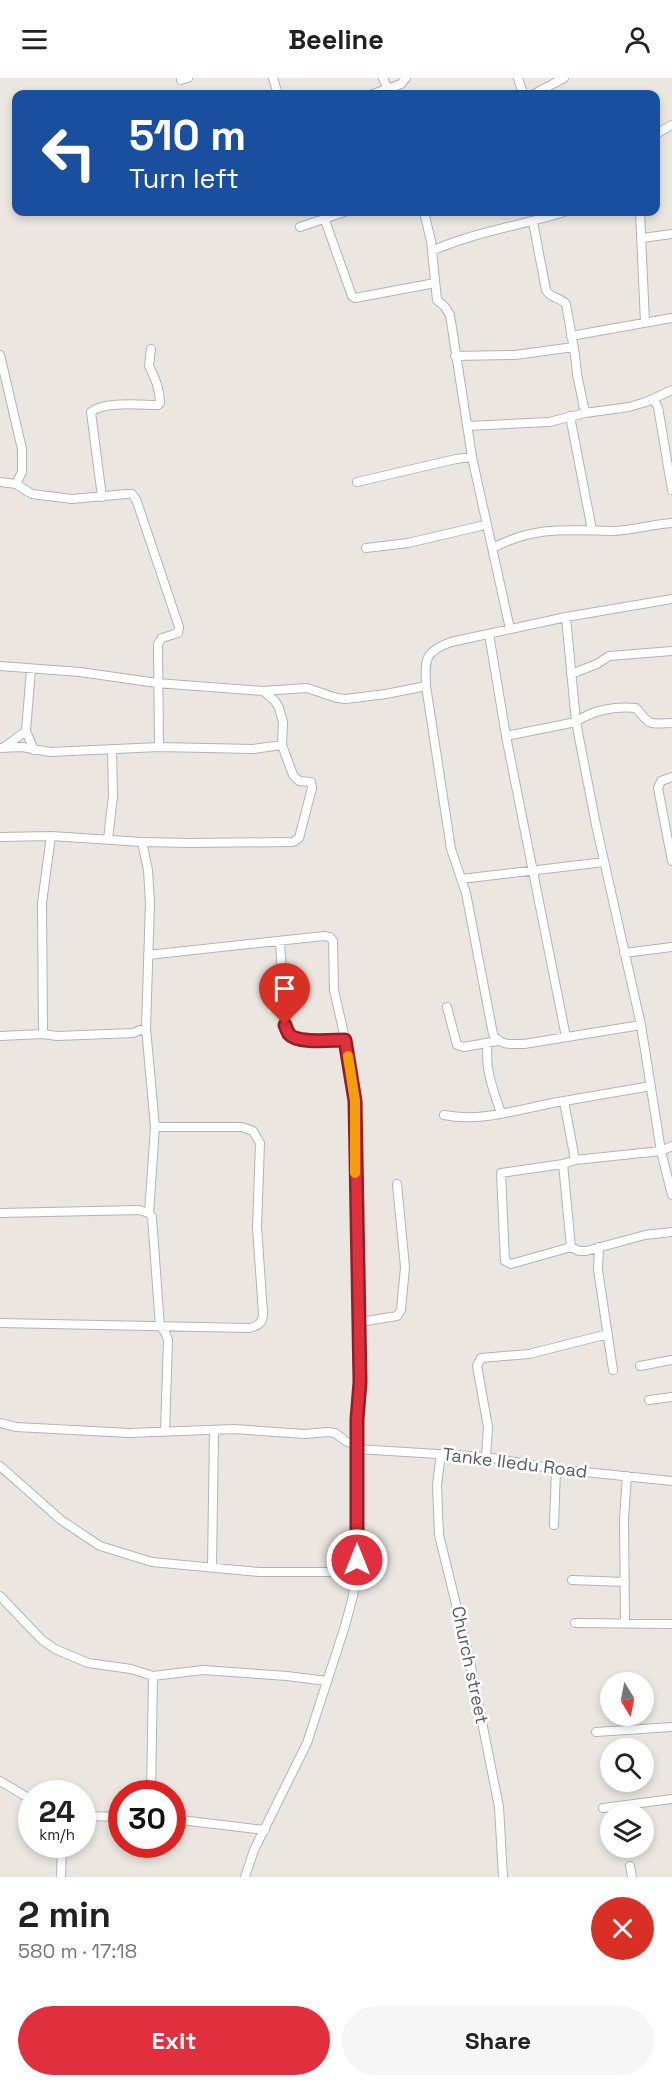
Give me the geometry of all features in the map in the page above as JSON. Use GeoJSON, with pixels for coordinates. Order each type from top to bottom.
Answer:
{"type":"FeatureCollection","features":[{"type":"Feature","properties":{"kind":"street"},"geometry":{"type":"LineString","coordinates":[[392,90],[406,78]]}},
{"type":"Feature","properties":{"kind":"street"},"geometry":{"type":"LineString","coordinates":[[542,90],[564,78]]}},
{"type":"Feature","properties":{"kind":"street"},"geometry":{"type":"LineString","coordinates":[[300,227],[322,216]]}},
{"type":"Feature","properties":{"kind":"street"},"geometry":{"type":"LineString","coordinates":[[324,216],[352,296],[355,298],[435,283]]}},
{"type":"Feature","properties":{"kind":"street"},"geometry":{"type":"LineString","coordinates":[[425,216],[432,251],[437,300],[450,315],[472,457],[485,525],[493,548],[510,629]]}},
{"type":"Feature","properties":{"kind":"street"},"geometry":{"type":"LineString","coordinates":[[432,251],[465,238],[552,216]]}},
{"type":"Feature","properties":{"kind":"street"},"geometry":{"type":"LineString","coordinates":[[640,216],[645,323]]}},
{"type":"Feature","properties":{"kind":"street"},"geometry":{"type":"LineString","coordinates":[[534,222],[546,290],[553,298],[564,301],[566,304],[585,413]]}},
{"type":"Feature","properties":{"kind":"street"},"geometry":{"type":"LineString","coordinates":[[642,238],[672,234]]}},
{"type":"Feature","properties":{"kind":"street"},"geometry":{"type":"LineString","coordinates":[[571,336],[672,318]]}},
{"type":"Feature","properties":{"kind":"street"},"geometry":{"type":"LineString","coordinates":[[455,356],[515,355],[574,346]]}},
{"type":"Feature","properties":{"kind":"street"},"geometry":{"type":"LineString","coordinates":[[102,497],[92,412],[96,407],[158,405],[160,403],[157,380],[148,366],[151,349]]}},
{"type":"Feature","properties":{"kind":"street"},"geometry":{"type":"LineString","coordinates":[[0,355],[22,449],[22,472],[16,484]]}},
{"type":"Feature","properties":{"kind":"street"},"geometry":{"type":"LineString","coordinates":[[467,426],[543,422],[629,407],[672,390]]}},
{"type":"Feature","properties":{"kind":"street"},"geometry":{"type":"LineString","coordinates":[[653,399],[658,407],[670,456],[672,490]]}},
{"type":"Feature","properties":{"kind":"street"},"geometry":{"type":"LineString","coordinates":[[570,416],[592,530]]}},
{"type":"Feature","properties":{"kind":"street"},"geometry":{"type":"LineString","coordinates":[[357,482],[472,457]]}},
{"type":"Feature","properties":{"kind":"street"},"geometry":{"type":"LineString","coordinates":[[0,482],[16,484],[32,494],[72,499],[132,494],[136,499],[179,627],[178,633],[159,639],[157,683],[159,747]]}},
{"type":"Feature","properties":{"kind":"street"},"geometry":{"type":"LineString","coordinates":[[493,548],[513,538],[536,531],[622,530],[672,523]]}},
{"type":"Feature","properties":{"kind":"street"},"geometry":{"type":"LineString","coordinates":[[366,548],[408,543],[485,525]]}},
{"type":"Feature","properties":{"kind":"street"},"geometry":{"type":"LineString","coordinates":[[497,1041],[493,1034],[478,951],[461,879],[451,849],[426,686],[425,667],[429,654],[436,648],[451,642],[566,617],[672,599]]}},
{"type":"Feature","properties":{"kind":"street"},"geometry":{"type":"LineString","coordinates":[[566,617],[576,722],[640,1025],[661,1151],[672,1195]]}},
{"type":"Feature","properties":{"kind":"street"},"geometry":{"type":"LineString","coordinates":[[489,634],[506,736],[566,1037]]}},
{"type":"Feature","properties":{"kind":"street"},"geometry":{"type":"LineString","coordinates":[[571,674],[597,664],[609,656],[672,651]]}},
{"type":"Feature","properties":{"kind":"street"},"geometry":{"type":"LineString","coordinates":[[0,666],[96,674],[157,683],[263,691],[307,688],[346,699],[426,686]]}},
{"type":"Feature","properties":{"kind":"street"},"geometry":{"type":"LineString","coordinates":[[32,669],[26,731],[34,750]]}},
{"type":"Feature","properties":{"kind":"street"},"geometry":{"type":"LineString","coordinates":[[0,837],[108,838],[141,842],[293,842],[298,838],[312,788],[311,782],[295,779],[282,745],[284,734],[279,708],[275,701],[263,691]]}},
{"type":"Feature","properties":{"kind":"street"},"geometry":{"type":"LineString","coordinates":[[506,736],[576,722],[596,712],[629,708],[636,708],[646,722],[672,723]]}},
{"type":"Feature","properties":{"kind":"street"},"geometry":{"type":"LineString","coordinates":[[1,748],[26,731]]}},
{"type":"Feature","properties":{"kind":"street"},"geometry":{"type":"LineString","coordinates":[[1,748],[22,747],[50,752],[159,747],[253,749],[282,745]]}},
{"type":"Feature","properties":{"kind":"street"},"geometry":{"type":"LineString","coordinates":[[108,838],[113,796],[112,749]]}},
{"type":"Feature","properties":{"kind":"street"},"geometry":{"type":"LineString","coordinates":[[672,777],[661,781],[658,788],[672,861]]}},
{"type":"Feature","properties":{"kind":"street"},"geometry":{"type":"LineString","coordinates":[[43,1034],[42,903],[51,836]]}},
{"type":"Feature","properties":{"kind":"street"},"geometry":{"type":"LineString","coordinates":[[141,842],[148,870],[146,1028],[155,1127],[149,1213],[152,1217],[160,1327],[168,1340],[165,1432]]}},
{"type":"Feature","properties":{"kind":"street"},"geometry":{"type":"LineString","coordinates":[[461,879],[604,862]]}},
{"type":"Feature","properties":{"kind":"street"},"geometry":{"type":"LineString","coordinates":[[148,955],[280,940],[324,936],[330,938],[333,941],[334,990],[355,1101],[355,1210],[359,1258],[357,1274],[360,1322],[355,1583],[345,1626],[307,1743],[254,1850],[245,1877]]}},
{"type":"Feature","properties":{"kind":"street"},"geometry":{"type":"LineString","coordinates":[[280,940],[285,1025],[289,1034],[295,1038],[310,1041],[345,1040]]}},
{"type":"Feature","properties":{"kind":"street"},"geometry":{"type":"LineString","coordinates":[[624,953],[672,947]]}},
{"type":"Feature","properties":{"kind":"street"},"geometry":{"type":"LineString","coordinates":[[447,1007],[457,1045],[464,1047],[497,1041],[506,1044],[524,1044],[640,1025]]}},
{"type":"Feature","properties":{"kind":"street"},"geometry":{"type":"LineString","coordinates":[[0,1036],[133,1033],[146,1028]]}},
{"type":"Feature","properties":{"kind":"street"},"geometry":{"type":"LineString","coordinates":[[488,1043],[486,1055],[488,1069],[501,1113]]}},
{"type":"Feature","properties":{"kind":"street"},"geometry":{"type":"LineString","coordinates":[[444,1114],[459,1118],[475,1117],[544,1103],[651,1086]]}},
{"type":"Feature","properties":{"kind":"street"},"geometry":{"type":"LineString","coordinates":[[564,1101],[575,1160]]}},
{"type":"Feature","properties":{"kind":"street"},"geometry":{"type":"LineString","coordinates":[[0,1323],[250,1328],[259,1325],[263,1320],[257,1227],[260,1143],[253,1131],[242,1127],[155,1127]]}},
{"type":"Feature","properties":{"kind":"street"},"geometry":{"type":"LineString","coordinates":[[672,1146],[661,1151],[575,1160],[563,1164],[501,1173],[505,1261],[511,1264],[571,1247],[579,1251],[645,1235],[672,1232]]}},
{"type":"Feature","properties":{"kind":"street"},"geometry":{"type":"LineString","coordinates":[[563,1164],[571,1247]]}},
{"type":"Feature","properties":{"kind":"street"},"geometry":{"type":"LineString","coordinates":[[360,1322],[397,1316],[401,1310],[405,1267],[397,1184]]}},
{"type":"Feature","properties":{"kind":"street"},"geometry":{"type":"LineString","coordinates":[[0,1213],[139,1210],[149,1213]]}},
{"type":"Feature","properties":{"kind":"street"},"geometry":{"type":"LineString","coordinates":[[599,1247],[598,1270],[614,1370]]}},
{"type":"Feature","properties":{"kind":"street"},"geometry":{"type":"LineString","coordinates":[[486,1457],[488,1428],[477,1366],[481,1358],[529,1354],[608,1334]]}},
{"type":"Feature","properties":{"kind":"street"},"geometry":{"type":"LineString","coordinates":[[640,1366],[672,1360]]}},
{"type":"Feature","properties":{"kind":"street"},"geometry":{"type":"LineString","coordinates":[[649,1400],[672,1397]]}},
{"type":"Feature","properties":{"kind":"street"},"geometry":{"type":"LineString","coordinates":[[0,1423],[16,1427],[129,1433],[234,1430],[305,1434],[327,1432],[335,1433],[357,1447]]}},
{"type":"Feature","properties":{"kind":"street"},"geometry":{"type":"LineString","coordinates":[[212,1567],[214,1431]]}},
{"type":"Feature","properties":{"kind":"street","name":"Tanke Iledu Road"},"geometry":{"type":"LineString","coordinates":[[357,1447],[486,1457],[556,1469],[672,1481]]}},
{"type":"Feature","properties":{"kind":"street","name":"Church street"},"geometry":{"type":"LineString","coordinates":[[441,1454],[437,1485],[440,1535],[469,1657],[499,1807],[503,1877]]}},
{"type":"Feature","properties":{"kind":"street"},"geometry":{"type":"LineString","coordinates":[[0,1466],[61,1520],[100,1546],[152,1562],[259,1572],[355,1572]]}},
{"type":"Feature","properties":{"kind":"street"},"geometry":{"type":"LineString","coordinates":[[554,1525],[556,1469]]}},
{"type":"Feature","properties":{"kind":"street"},"geometry":{"type":"LineString","coordinates":[[625,1623],[624,1519],[627,1476]]}},
{"type":"Feature","properties":{"kind":"street"},"geometry":{"type":"LineString","coordinates":[[572,1580],[625,1582]]}},
{"type":"Feature","properties":{"kind":"street"},"geometry":{"type":"LineString","coordinates":[[0,1596],[42,1640],[56,1650],[88,1663],[131,1669],[153,1676],[203,1670],[277,1675],[327,1682]]}},
{"type":"Feature","properties":{"kind":"street"},"geometry":{"type":"LineString","coordinates":[[575,1623],[672,1624]]}},
{"type":"Feature","properties":{"kind":"street"},"geometry":{"type":"LineString","coordinates":[[150,1780],[153,1676]]}},
{"type":"Feature","properties":{"kind":"street"},"geometry":{"type":"LineString","coordinates":[[596,1732],[672,1727]]}},
{"type":"Feature","properties":{"kind":"street"},"geometry":{"type":"LineString","coordinates":[[0,1781],[18,1792]]}},
{"type":"Feature","properties":{"kind":"street"},"geometry":{"type":"LineString","coordinates":[[634,1804],[672,1799]]}},
{"type":"Feature","properties":{"kind":"street"},"geometry":{"type":"LineString","coordinates":[[186,1821],[265,1830]]}},
{"type":"Feature","properties":{"kind":"street"},"geometry":{"type":"LineString","coordinates":[[61,1877],[62,1858]]}},
{"type":"Feature","properties":{"kind":"street"},"geometry":{"type":"LineString","coordinates":[[630,1866],[632,1877]]}},
{"type":"Feature","properties":{"kind":"slow traffic"},"geometry":{"type":"LineString","coordinates":[[348,1056],[355,1101],[355,1173]]}},
{"type":"Feature","properties":{"kind":"route"},"geometry":{"type":"LineString","coordinates":[[285,1025],[289,1034],[295,1038],[310,1041],[345,1040],[355,1101],[355,1210],[359,1258],[357,1274],[360,1322],[357,1560]]}}]}
